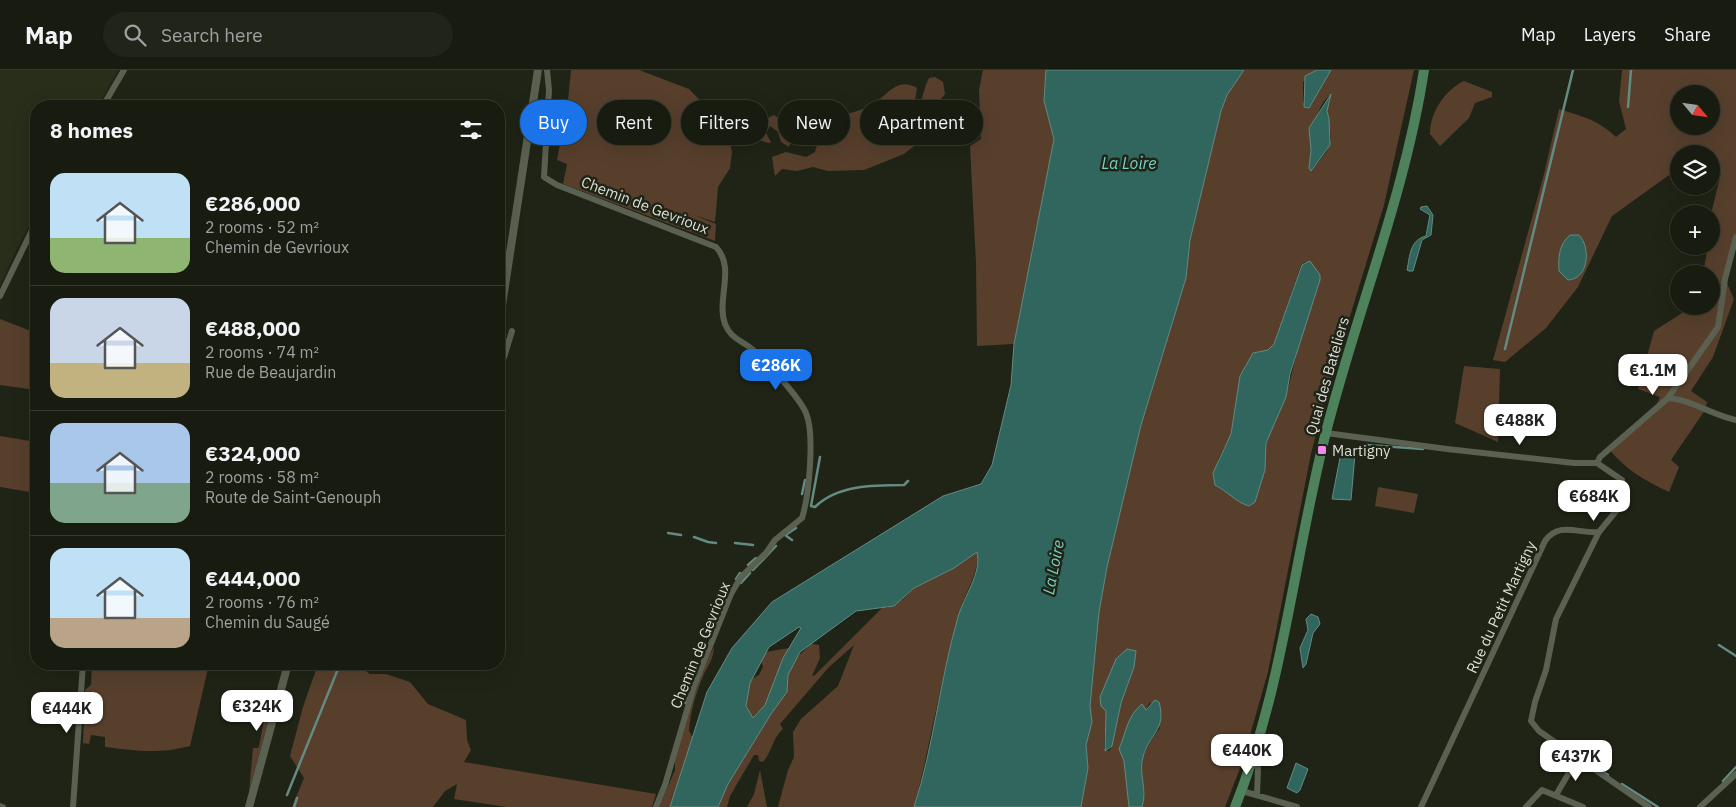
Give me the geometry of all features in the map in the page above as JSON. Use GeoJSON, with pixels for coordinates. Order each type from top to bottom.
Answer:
{"type":"FeatureCollection","features":[{"type":"Feature","properties":{"kind":"main road","name":"Quai des Bateliers"},"geometry":{"type":"LineString","coordinates":[[1235,807],[1254,754],[1281,654],[1326,434],[1392,207],[1424,70]]}},
{"type":"Feature","properties":{"kind":"street"},"geometry":{"type":"LineString","coordinates":[[107,100],[124,70]]}},
{"type":"Feature","properties":{"kind":"street"},"geometry":{"type":"LineString","coordinates":[[505,286],[538,70]]}},
{"type":"Feature","properties":{"kind":"street","name":"Chemin de Gevrioux"},"geometry":{"type":"LineString","coordinates":[[547,70],[550,90],[544,177],[557,184],[716,247],[724,260],[726,273],[723,311],[724,322],[728,331],[734,339],[752,349],[774,372],[806,411],[810,425],[811,451],[802,518],[775,540],[766,553],[742,577],[731,594],[694,686],[665,785],[656,807]]}},
{"type":"Feature","properties":{"kind":"street"},"geometry":{"type":"LineString","coordinates":[[0,296],[30,231]]}},
{"type":"Feature","properties":{"kind":"street"},"geometry":{"type":"LineString","coordinates":[[1597,463],[1604,453],[1668,398],[1718,328],[1725,279],[1736,237]]}},
{"type":"Feature","properties":{"kind":"street"},"geometry":{"type":"LineString","coordinates":[[505,354],[512,331]]}},
{"type":"Feature","properties":{"kind":"street"},"geometry":{"type":"LineString","coordinates":[[1668,398],[1736,420]]}},
{"type":"Feature","properties":{"kind":"street"},"geometry":{"type":"LineString","coordinates":[[1326,434],[1444,449],[1597,463],[1622,480],[1624,490],[1621,505],[1599,532],[1556,620],[1546,670],[1531,716],[1534,727],[1577,759],[1649,807]]}},
{"type":"Feature","properties":{"kind":"street","name":"Rue du Petit Martigny"},"geometry":{"type":"LineString","coordinates":[[1421,807],[1545,542],[1552,533],[1560,529],[1599,532]]}},
{"type":"Feature","properties":{"kind":"street"},"geometry":{"type":"LineString","coordinates":[[73,807],[83,670]]}},
{"type":"Feature","properties":{"kind":"street"},"geometry":{"type":"LineString","coordinates":[[249,807],[286,670]]}},
{"type":"Feature","properties":{"kind":"street"},"geometry":{"type":"LineString","coordinates":[[1254,754],[1258,769],[1257,795]]}},
{"type":"Feature","properties":{"kind":"street"},"geometry":{"type":"LineString","coordinates":[[1556,795],[1577,759]]}},
{"type":"Feature","properties":{"kind":"street"},"geometry":{"type":"LineString","coordinates":[[1700,807],[1736,774]]}},
{"type":"Feature","properties":{"kind":"street"},"geometry":{"type":"LineString","coordinates":[[1526,807],[1542,790],[1584,807]]}},
{"type":"Feature","properties":{"kind":"street"},"geometry":{"type":"LineString","coordinates":[[1242,791],[1297,807]]}},
{"type":"Feature","properties":{"kind":"shaded area"},"geometry":{"type":"Polygon","coordinates":[[[0,70],[118,70],[101,100],[30,100],[30,225],[0,286],[0,70]]]}},
{"type":"Feature","properties":{"kind":"shaded area"},"geometry":{"type":"Polygon","coordinates":[[[571,70],[639,70],[689,89],[700,100],[681,100],[681,145],[730,145],[732,152],[730,168],[718,187],[715,222],[694,215],[716,224],[715,241],[563,184],[567,164],[557,160],[560,145],[587,145],[587,100],[568,100],[571,70]]]}},
{"type":"Feature","properties":{"kind":"shaded area"},"geometry":{"type":"Polygon","coordinates":[[[983,70],[1046,70],[1044,101],[1054,139],[1014,344],[977,346],[976,263],[970,146],[983,145],[983,100],[979,100],[979,90],[983,70]]]}},
{"type":"Feature","properties":{"kind":"shaded area"},"geometry":{"type":"Polygon","coordinates":[[[1244,70],[1317,70],[1303,82],[1303,102],[1309,108],[1331,70],[1414,70],[1384,205],[1325,398],[1311,454],[1268,672],[1242,763],[1225,807],[1142,807],[1144,796],[1141,769],[1143,756],[1160,728],[1150,702],[1145,711],[1142,704],[1133,714],[1119,749],[1124,761],[1129,807],[1081,807],[1088,768],[1086,745],[1092,722],[1090,706],[1099,612],[1107,567],[1141,425],[1186,278],[1190,240],[1221,111],[1227,95],[1244,70]],[[1330,95],[1319,110],[1316,119],[1309,168],[1312,170],[1327,151],[1331,138],[1327,111],[1330,95]],[[1305,262],[1301,265],[1274,344],[1268,350],[1253,353],[1240,376],[1231,434],[1218,460],[1215,485],[1230,492],[1237,500],[1266,462],[1266,443],[1288,388],[1303,330],[1305,262]],[[1116,659],[1100,697],[1106,711],[1104,748],[1109,751],[1112,746],[1121,703],[1134,667],[1116,659]]]}},
{"type":"Feature","properties":{"kind":"shaded area"},"geometry":{"type":"Polygon","coordinates":[[[1622,70],[1736,70],[1736,237],[1725,279],[1734,299],[1713,357],[1691,391],[1707,402],[1705,410],[1671,460],[1679,467],[1669,492],[1636,474],[1609,449],[1655,408],[1660,397],[1638,389],[1654,331],[1679,315],[1720,315],[1720,265],[1705,265],[1706,255],[1720,255],[1720,205],[1713,205],[1716,195],[1720,195],[1720,145],[1670,145],[1670,174],[1612,216],[1578,287],[1546,328],[1505,362],[1493,360],[1544,174],[1559,109],[1582,116],[1603,126],[1616,137],[1626,129],[1619,101],[1622,70]]]}},
{"type":"Feature","properties":{"kind":"shaded area"},"geometry":{"type":"Polygon","coordinates":[[[935,77],[943,82],[945,94],[940,100],[922,100],[929,78],[935,77]]]}},
{"type":"Feature","properties":{"kind":"shaded area"},"geometry":{"type":"Polygon","coordinates":[[[1464,81],[1492,92],[1492,97],[1475,103],[1469,118],[1440,146],[1430,134],[1433,118],[1445,96],[1464,81]]]}},
{"type":"Feature","properties":{"kind":"shaded area"},"geometry":{"type":"Polygon","coordinates":[[[904,84],[917,88],[915,100],[879,100],[893,88],[904,84]]]}},
{"type":"Feature","properties":{"kind":"shaded area"},"geometry":{"type":"Polygon","coordinates":[[[860,110],[860,145],[915,145],[904,154],[864,170],[828,171],[813,167],[797,171],[782,169],[775,176],[772,157],[786,152],[806,157],[815,152],[817,145],[850,145],[850,113],[860,110]]]}},
{"type":"Feature","properties":{"kind":"shaded area"},"geometry":{"type":"Polygon","coordinates":[[[774,115],[778,118],[778,132],[770,126],[768,130],[768,118],[774,115]]]}},
{"type":"Feature","properties":{"kind":"shaded area"},"geometry":{"type":"Polygon","coordinates":[[[0,319],[30,331],[30,389],[0,385],[0,319]]]}},
{"type":"Feature","properties":{"kind":"shaded area"},"geometry":{"type":"Polygon","coordinates":[[[1464,366],[1500,369],[1498,442],[1455,423],[1464,366]]]}},
{"type":"Feature","properties":{"kind":"shaded area"},"geometry":{"type":"Polygon","coordinates":[[[0,436],[30,441],[30,492],[0,487],[0,436]]]}},
{"type":"Feature","properties":{"kind":"shaded area"},"geometry":{"type":"Polygon","coordinates":[[[1378,487],[1418,494],[1414,513],[1375,506],[1378,487]]]}},
{"type":"Feature","properties":{"kind":"shaded area"},"geometry":{"type":"Polygon","coordinates":[[[977,551],[976,567],[959,613],[914,807],[778,807],[788,770],[794,757],[793,732],[801,719],[838,686],[854,645],[829,667],[780,724],[783,729],[776,737],[763,762],[759,761],[758,755],[754,755],[730,796],[727,807],[718,807],[728,784],[771,714],[787,692],[788,675],[794,660],[811,644],[819,645],[820,658],[812,676],[815,675],[883,607],[887,608],[902,600],[914,588],[954,568],[977,551]]]}},
{"type":"Feature","properties":{"kind":"shaded area"},"geometry":{"type":"Polygon","coordinates":[[[714,646],[712,658],[703,676],[694,703],[689,731],[693,738],[670,807],[659,807],[675,770],[675,760],[697,685],[714,646]]]}},
{"type":"Feature","properties":{"kind":"shaded area"},"geometry":{"type":"Polygon","coordinates":[[[789,648],[765,705],[753,718],[747,707],[747,688],[754,678],[759,675],[763,667],[761,661],[766,652],[789,648]]]}},
{"type":"Feature","properties":{"kind":"shaded area"},"geometry":{"type":"Polygon","coordinates":[[[92,670],[208,670],[190,746],[179,749],[148,751],[105,747],[105,737],[91,735],[89,744],[83,743],[85,690],[91,685],[92,670]]]}},
{"type":"Feature","properties":{"kind":"shaded area"},"geometry":{"type":"Polygon","coordinates":[[[316,670],[364,670],[370,674],[386,674],[410,682],[428,704],[466,720],[467,740],[471,750],[464,762],[656,794],[652,807],[506,807],[454,799],[457,784],[445,791],[433,807],[292,807],[304,778],[290,756],[303,707],[316,670]]]}},
{"type":"Feature","properties":{"kind":"shaded area"},"geometry":{"type":"Polygon","coordinates":[[[269,695],[269,718],[249,792],[253,748],[258,748],[259,746],[269,695]]]}},
{"type":"Feature","properties":{"kind":"shaded area"},"geometry":{"type":"Polygon","coordinates":[[[760,770],[767,807],[747,807],[754,794],[760,770]]]}},
{"type":"Feature","properties":{"kind":"water","name":"La Loire"},"geometry":{"type":"Polygon","coordinates":[[[1046,70],[1244,70],[1227,95],[1221,111],[1190,240],[1186,278],[1141,425],[1107,567],[1099,612],[1090,706],[1092,722],[1086,745],[1088,768],[1081,807],[914,807],[927,760],[946,664],[958,617],[977,568],[977,552],[954,568],[914,588],[894,606],[856,611],[800,652],[788,675],[787,692],[771,714],[728,784],[718,807],[670,807],[707,692],[732,648],[772,602],[943,496],[981,484],[992,465],[1011,385],[1014,344],[1054,139],[1044,101],[1046,70]],[[799,627],[769,647],[750,683],[746,706],[753,718],[765,705],[783,658],[801,628],[799,627]]]}},
{"type":"Feature","properties":{"kind":"water"},"geometry":{"type":"Polygon","coordinates":[[[1317,70],[1331,70],[1309,108],[1304,107],[1305,76],[1317,70]]]}},
{"type":"Feature","properties":{"kind":"water"},"geometry":{"type":"Polygon","coordinates":[[[1331,94],[1327,111],[1330,145],[1311,171],[1309,168],[1311,150],[1309,128],[1331,94]]]}},
{"type":"Feature","properties":{"kind":"water"},"geometry":{"type":"Polygon","coordinates":[[[1427,206],[1433,215],[1431,235],[1422,240],[1413,271],[1409,271],[1407,270],[1412,249],[1417,241],[1426,236],[1430,215],[1420,209],[1427,206]]]}},
{"type":"Feature","properties":{"kind":"water"},"geometry":{"type":"Polygon","coordinates":[[[1570,235],[1579,235],[1583,240],[1586,262],[1580,274],[1568,280],[1559,271],[1559,261],[1561,247],[1570,235]]]}},
{"type":"Feature","properties":{"kind":"water"},"geometry":{"type":"Polygon","coordinates":[[[1310,261],[1320,275],[1320,280],[1290,374],[1286,397],[1266,443],[1265,470],[1255,502],[1249,506],[1215,485],[1213,473],[1231,434],[1240,376],[1253,353],[1268,350],[1274,344],[1302,265],[1310,261]]]}},
{"type":"Feature","properties":{"kind":"water"},"geometry":{"type":"Polygon","coordinates":[[[1349,449],[1355,451],[1351,500],[1332,499],[1340,458],[1349,449]]]}},
{"type":"Feature","properties":{"kind":"water"},"geometry":{"type":"Polygon","coordinates":[[[1311,614],[1318,617],[1320,624],[1313,633],[1306,664],[1303,668],[1300,648],[1308,630],[1306,619],[1311,614]]]}},
{"type":"Feature","properties":{"kind":"water"},"geometry":{"type":"Polygon","coordinates":[[[1127,649],[1136,651],[1134,667],[1121,703],[1112,746],[1105,751],[1106,711],[1101,706],[1100,697],[1116,659],[1127,649]]]}},
{"type":"Feature","properties":{"kind":"water"},"geometry":{"type":"Polygon","coordinates":[[[1155,700],[1159,702],[1161,719],[1143,757],[1144,801],[1142,807],[1129,807],[1124,761],[1119,749],[1133,714],[1142,704],[1146,710],[1155,700]]]}},
{"type":"Feature","properties":{"kind":"water"},"geometry":{"type":"Polygon","coordinates":[[[1296,763],[1308,769],[1297,793],[1287,788],[1296,763]]]}},
{"type":"Feature","properties":{"kind":"waterway"},"geometry":{"type":"LineString","coordinates":[[1505,349],[1573,70]]}},
{"type":"Feature","properties":{"kind":"waterway"},"geometry":{"type":"LineString","coordinates":[[1628,107],[1631,70]]}},
{"type":"Feature","properties":{"kind":"waterway"},"geometry":{"type":"LineString","coordinates":[[1355,451],[1367,448],[1367,445],[1423,449]]}},
{"type":"Feature","properties":{"kind":"waterway"},"geometry":{"type":"LineString","coordinates":[[820,457],[811,506],[815,507],[834,494],[845,490],[868,486],[904,485],[908,481]]}},
{"type":"Feature","properties":{"kind":"waterway"},"geometry":{"type":"LineString","coordinates":[[802,494],[805,480]]}},
{"type":"Feature","properties":{"kind":"waterway"},"geometry":{"type":"LineString","coordinates":[[787,534],[796,528]]}},
{"type":"Feature","properties":{"kind":"waterway"},"geometry":{"type":"LineString","coordinates":[[668,533],[681,535]]}},
{"type":"Feature","properties":{"kind":"waterway"},"geometry":{"type":"LineString","coordinates":[[785,535],[792,540]]}},
{"type":"Feature","properties":{"kind":"waterway"},"geometry":{"type":"LineString","coordinates":[[694,537],[716,543]]}},
{"type":"Feature","properties":{"kind":"waterway"},"geometry":{"type":"LineString","coordinates":[[735,543],[753,545]]}},
{"type":"Feature","properties":{"kind":"waterway"},"geometry":{"type":"LineString","coordinates":[[753,570],[776,546]]}},
{"type":"Feature","properties":{"kind":"waterway"},"geometry":{"type":"LineString","coordinates":[[748,565],[756,558]]}},
{"type":"Feature","properties":{"kind":"waterway"},"geometry":{"type":"LineString","coordinates":[[736,579],[740,573]]}},
{"type":"Feature","properties":{"kind":"waterway"},"geometry":{"type":"LineString","coordinates":[[741,583],[750,573]]}},
{"type":"Feature","properties":{"kind":"waterway"},"geometry":{"type":"LineString","coordinates":[[1719,645],[1736,656]]}},
{"type":"Feature","properties":{"kind":"waterway"},"geometry":{"type":"LineString","coordinates":[[287,795],[338,670]]}},
{"type":"Feature","properties":{"kind":"waterway"},"geometry":{"type":"LineString","coordinates":[[685,703],[688,695]]}},
{"type":"Feature","properties":{"kind":"waterway"},"geometry":{"type":"LineString","coordinates":[[1723,781],[1736,767]]}},
{"type":"Feature","properties":{"kind":"waterway"},"geometry":{"type":"LineString","coordinates":[[1599,769],[1608,775]]}},
{"type":"Feature","properties":{"kind":"waterway"},"geometry":{"type":"LineString","coordinates":[[1622,784],[1658,807]]}},
{"type":"Feature","properties":{"kind":"waterway"},"geometry":{"type":"LineString","coordinates":[[294,807],[297,798]]}},
{"type":"Feature","properties":{"kind":"place","name":"Martigny"},"geometry":{"type":"Point","coordinates":[1322,450]}}]}
